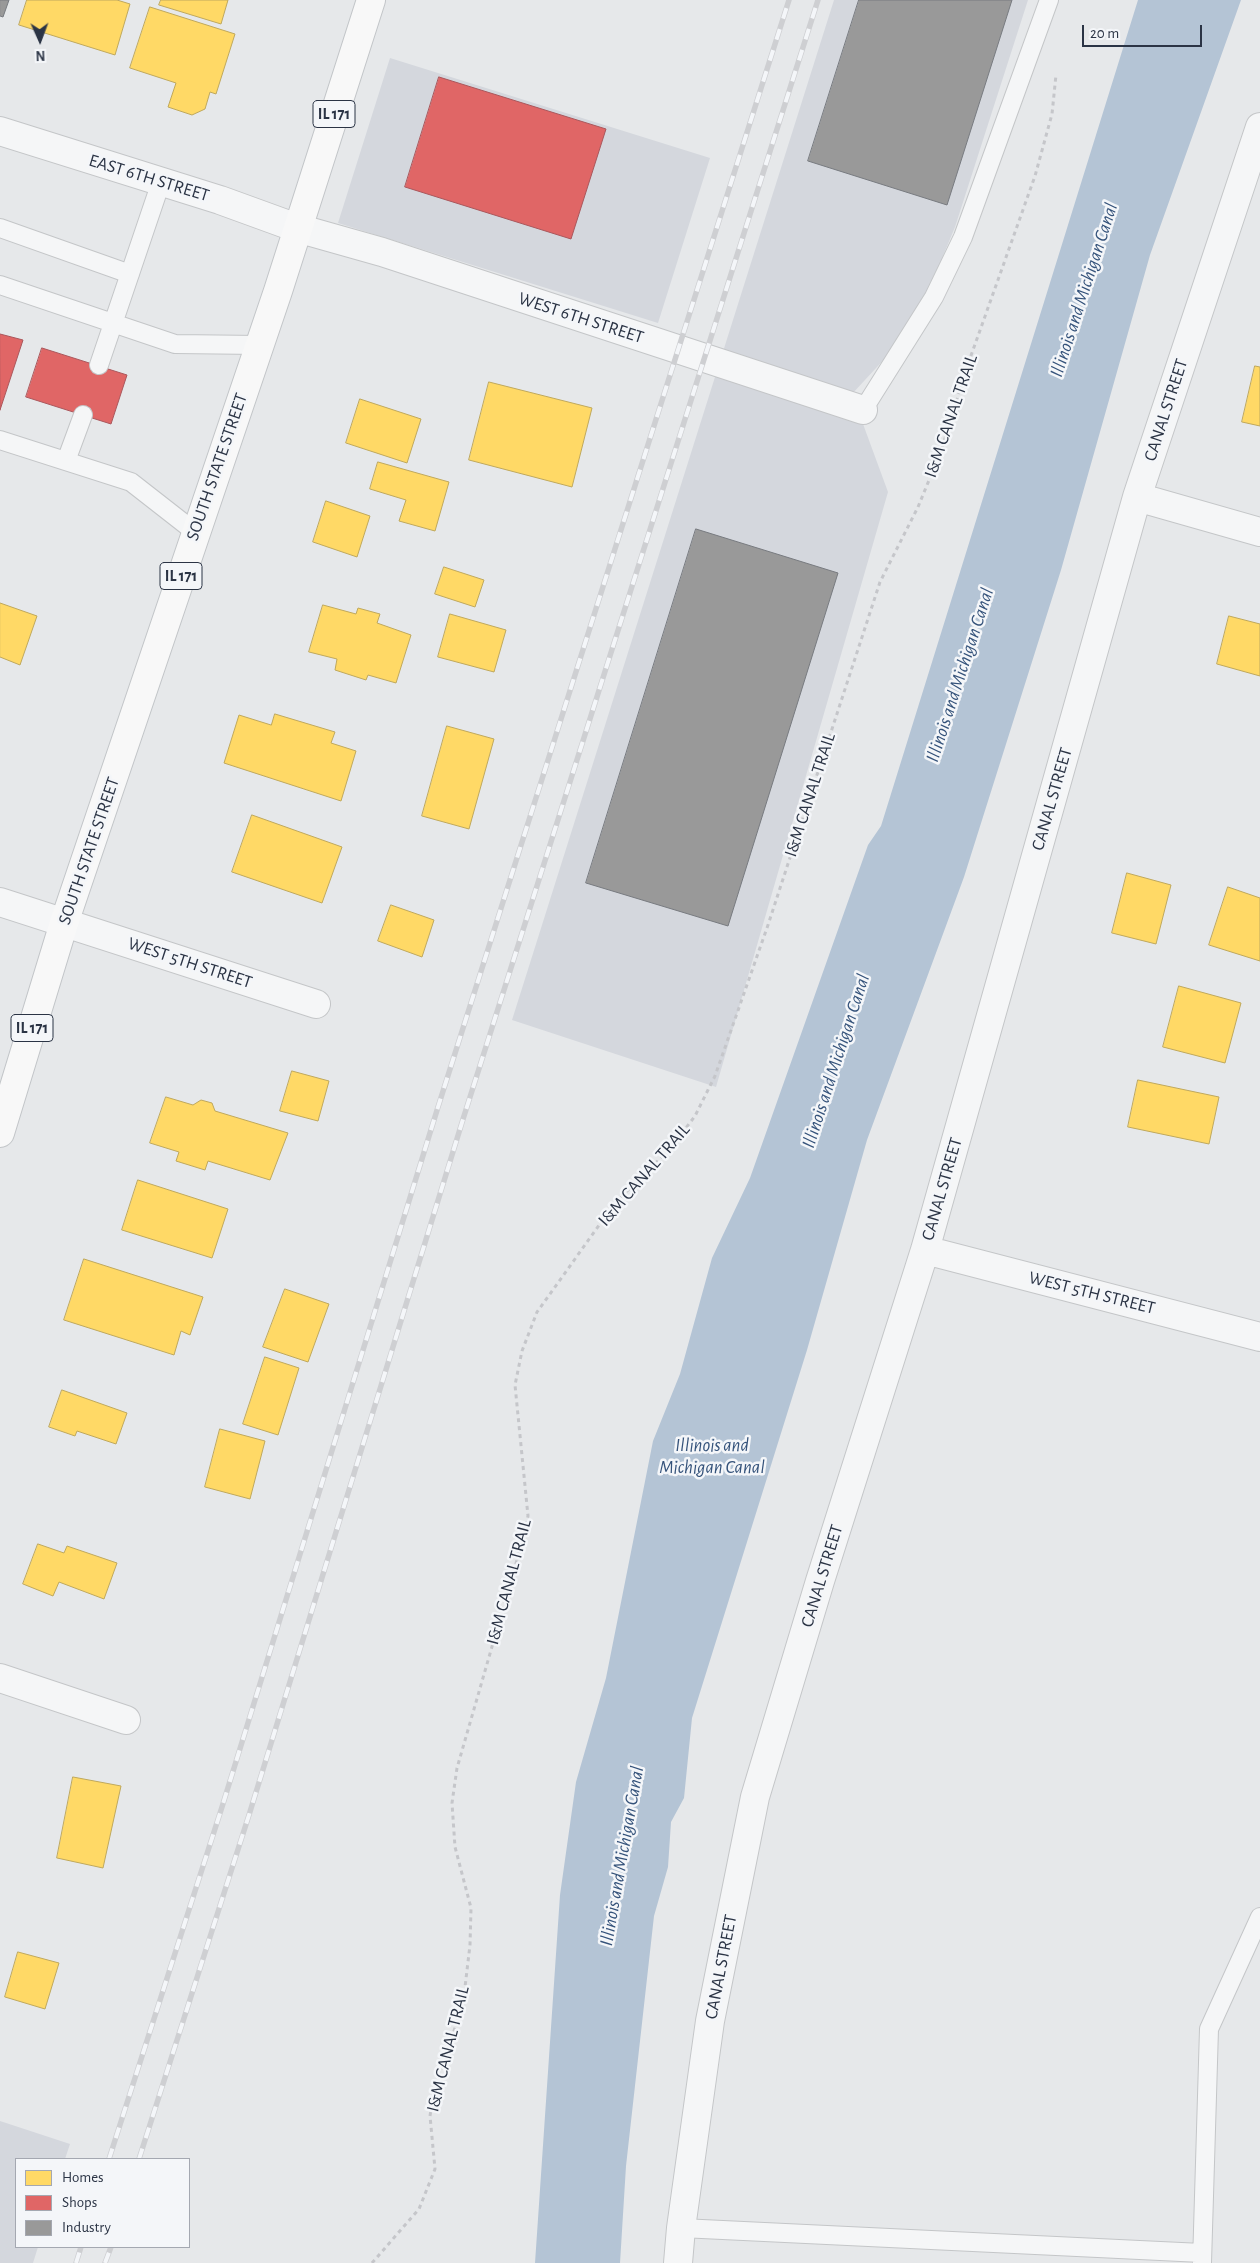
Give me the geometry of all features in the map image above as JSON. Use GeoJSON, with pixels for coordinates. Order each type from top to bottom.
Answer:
{"type":"FeatureCollection","features":[{"type":"Feature","properties":{"kind":"main road","name":"SOUTH STATE STREET"},"geometry":{"type":"LineString","coordinates":[[0,1133],[64,923],[259,345],[371,0]]}},
{"type":"Feature","properties":{"kind":"street","name":"CANAL STREET"},"geometry":{"type":"LineString","coordinates":[[678,2263],[681,2228],[710,2021],[755,1797],[820,1581],[925,1250],[1137,497],[1260,127]]}},
{"type":"Feature","properties":{"kind":"street","name":"EAST 6TH STREET"},"geometry":{"type":"LineString","coordinates":[[0,132],[220,200],[297,228]]}},
{"type":"Feature","properties":{"kind":"street","name":"WEST 6TH STREET"},"geometry":{"type":"LineString","coordinates":[[297,228],[382,252],[863,410]]}},
{"type":"Feature","properties":{"kind":"street"},"geometry":{"type":"LineString","coordinates":[[1137,497],[1260,532]]}},
{"type":"Feature","properties":{"kind":"street","name":"WEST 5TH STREET"},"geometry":{"type":"LineString","coordinates":[[0,902],[316,1004]]}},
{"type":"Feature","properties":{"kind":"street","name":"WEST 5TH STREET"},"geometry":{"type":"LineString","coordinates":[[925,1250],[1260,1337]]}},
{"type":"Feature","properties":{"kind":"street"},"geometry":{"type":"LineString","coordinates":[[0,1678],[126,1720]]}},
{"type":"Feature","properties":{"kind":"lane"},"geometry":{"type":"LineString","coordinates":[[863,410],[934,297],[963,238],[1049,0]]}},
{"type":"Feature","properties":{"kind":"lane"},"geometry":{"type":"LineString","coordinates":[[100,366],[161,182]]}},
{"type":"Feature","properties":{"kind":"lane"},"geometry":{"type":"LineString","coordinates":[[0,228],[130,274]]}},
{"type":"Feature","properties":{"kind":"lane"},"geometry":{"type":"LineString","coordinates":[[0,285],[175,344],[259,345]]}},
{"type":"Feature","properties":{"kind":"lane"},"geometry":{"type":"LineString","coordinates":[[66,460],[83,415]]}},
{"type":"Feature","properties":{"kind":"lane"},"geometry":{"type":"LineString","coordinates":[[0,440],[130,482],[195,532]]}},
{"type":"Feature","properties":{"kind":"lane"},"geometry":{"type":"LineString","coordinates":[[681,2228],[1202,2258],[1209,2029],[1260,1917]]}},
{"type":"Feature","properties":{"kind":"path","name":"I&M CANAL TRAIL"},"geometry":{"type":"LineString","coordinates":[[372,2263],[419,2209],[435,2169],[430,2116],[434,2090],[463,2004],[470,1945],[471,1908],[455,1847],[452,1803],[457,1768],[528,1516],[516,1385],[522,1352],[537,1312],[605,1217],[625,1193],[670,1149],[690,1123],[715,1076],[768,925],[880,582],[918,507],[941,451],[968,364],[1035,176],[1052,114],[1056,68]]}},
{"type":"Feature","properties":{"kind":"shaded area"},"geometry":{"type":"Polygon","coordinates":[[[834,0],[1028,0],[955,227],[928,292],[889,354],[852,394],[888,492],[716,1087],[512,1020],[834,0]]]}},
{"type":"Feature","properties":{"kind":"shaded area"},"geometry":{"type":"Polygon","coordinates":[[[390,58],[710,158],[658,323],[338,223],[390,58]]]}},
{"type":"Feature","properties":{"kind":"shaded area"},"geometry":{"type":"Polygon","coordinates":[[[0,2121],[70,2144],[65,2158],[15,2158],[15,2248],[38,2248],[33,2263],[0,2263],[0,2121]]]}},
{"type":"Feature","properties":{"kind":"water","name":"Illinois and Michigan Canal"},"geometry":{"type":"Polygon","coordinates":[[[1138,0],[1241,0],[1150,255],[1061,570],[964,877],[867,1140],[807,1350],[692,1718],[684,1798],[671,1822],[668,1867],[654,1916],[626,2166],[620,2263],[535,2263],[560,1895],[576,1782],[606,1678],[653,1441],[680,1374],[712,1258],[750,1178],[868,845],[881,826],[1138,0]]]}},
{"type":"Feature","properties":{"kind":"building: Homes"},"geometry":{"type":"Polygon","coordinates":[[[27,0],[117,0],[130,4],[115,55],[19,25],[27,0]]]}},
{"type":"Feature","properties":{"kind":"building: Homes"},"geometry":{"type":"Polygon","coordinates":[[[161,0],[228,0],[221,24],[159,5],[161,0]]]}},
{"type":"Feature","properties":{"kind":"building: Homes"},"geometry":{"type":"Polygon","coordinates":[[[150,7],[235,34],[216,94],[210,92],[205,109],[192,115],[168,107],[176,83],[130,68],[150,7]]]}},
{"type":"Feature","properties":{"kind":"building: Homes"},"geometry":{"type":"Polygon","coordinates":[[[1255,366],[1260,367],[1260,426],[1242,422],[1255,366]]]}},
{"type":"Feature","properties":{"kind":"building: Homes"},"geometry":{"type":"Polygon","coordinates":[[[489,382],[592,408],[572,487],[469,460],[489,382]]]}},
{"type":"Feature","properties":{"kind":"building: Homes"},"geometry":{"type":"Polygon","coordinates":[[[360,399],[421,419],[407,463],[346,443],[360,399]]]}},
{"type":"Feature","properties":{"kind":"building: Homes"},"geometry":{"type":"Polygon","coordinates":[[[378,462],[449,482],[435,531],[399,521],[406,500],[370,489],[378,462]]]}},
{"type":"Feature","properties":{"kind":"building: Homes"},"geometry":{"type":"Polygon","coordinates":[[[326,501],[370,516],[357,557],[313,542],[326,501]]]}},
{"type":"Feature","properties":{"kind":"building: Homes"},"geometry":{"type":"Polygon","coordinates":[[[444,567],[484,580],[475,607],[435,594],[444,567]]]}},
{"type":"Feature","properties":{"kind":"building: Homes"},"geometry":{"type":"Polygon","coordinates":[[[0,603],[37,616],[20,665],[0,657],[0,603]]]}},
{"type":"Feature","properties":{"kind":"building: Homes"},"geometry":{"type":"Polygon","coordinates":[[[323,605],[356,614],[358,608],[380,614],[377,623],[411,635],[396,683],[368,675],[366,680],[335,670],[337,659],[309,652],[323,605]]]}},
{"type":"Feature","properties":{"kind":"building: Homes"},"geometry":{"type":"Polygon","coordinates":[[[450,614],[506,630],[494,672],[438,657],[450,614]]]}},
{"type":"Feature","properties":{"kind":"building: Homes"},"geometry":{"type":"Polygon","coordinates":[[[1229,616],[1260,624],[1260,676],[1217,664],[1229,616]]]}},
{"type":"Feature","properties":{"kind":"building: Homes"},"geometry":{"type":"Polygon","coordinates":[[[275,714],[335,732],[331,743],[356,751],[341,801],[224,763],[239,715],[271,725],[275,714]]]}},
{"type":"Feature","properties":{"kind":"building: Homes"},"geometry":{"type":"Polygon","coordinates":[[[447,726],[494,739],[469,829],[422,816],[447,726]]]}},
{"type":"Feature","properties":{"kind":"building: Homes"},"geometry":{"type":"Polygon","coordinates":[[[252,815],[342,847],[322,903],[232,872],[252,815]]]}},
{"type":"Feature","properties":{"kind":"building: Homes"},"geometry":{"type":"Polygon","coordinates":[[[1127,873],[1171,885],[1156,944],[1112,933],[1127,873]]]}},
{"type":"Feature","properties":{"kind":"building: Homes"},"geometry":{"type":"Polygon","coordinates":[[[1228,887],[1260,898],[1260,961],[1209,945],[1228,887]]]}},
{"type":"Feature","properties":{"kind":"building: Homes"},"geometry":{"type":"Polygon","coordinates":[[[391,905],[434,920],[422,957],[378,941],[391,905]]]}},
{"type":"Feature","properties":{"kind":"building: Homes"},"geometry":{"type":"Polygon","coordinates":[[[1179,986],[1241,1003],[1225,1063],[1163,1047],[1179,986]]]}},
{"type":"Feature","properties":{"kind":"building: Homes"},"geometry":{"type":"Polygon","coordinates":[[[292,1071],[329,1081],[318,1121],[280,1111],[292,1071]]]}},
{"type":"Feature","properties":{"kind":"building: Homes"},"geometry":{"type":"Polygon","coordinates":[[[1138,1080],[1219,1097],[1209,1144],[1128,1127],[1138,1080]]]}},
{"type":"Feature","properties":{"kind":"building: Homes"},"geometry":{"type":"Polygon","coordinates":[[[166,1097],[193,1105],[201,1100],[212,1103],[215,1111],[288,1133],[270,1180],[208,1161],[205,1170],[176,1161],[179,1152],[150,1143],[166,1097]]]}},
{"type":"Feature","properties":{"kind":"building: Homes"},"geometry":{"type":"Polygon","coordinates":[[[138,1180],[228,1209],[212,1258],[122,1230],[138,1180]]]}},
{"type":"Feature","properties":{"kind":"building: Homes"},"geometry":{"type":"Polygon","coordinates":[[[84,1259],[203,1297],[190,1335],[181,1331],[174,1355],[64,1320],[84,1259]]]}},
{"type":"Feature","properties":{"kind":"building: Homes"},"geometry":{"type":"Polygon","coordinates":[[[285,1289],[329,1304],[308,1362],[263,1347],[285,1289]]]}},
{"type":"Feature","properties":{"kind":"building: Homes"},"geometry":{"type":"Polygon","coordinates":[[[265,1357],[299,1368],[278,1435],[243,1424],[265,1357]]]}},
{"type":"Feature","properties":{"kind":"building: Homes"},"geometry":{"type":"Polygon","coordinates":[[[62,1390],[127,1413],[116,1444],[77,1431],[75,1436],[49,1427],[62,1390]]]}},
{"type":"Feature","properties":{"kind":"building: Homes"},"geometry":{"type":"Polygon","coordinates":[[[220,1429],[265,1441],[250,1499],[205,1487],[220,1429]]]}},
{"type":"Feature","properties":{"kind":"building: Homes"},"geometry":{"type":"Polygon","coordinates":[[[38,1544],[64,1553],[67,1546],[117,1563],[104,1599],[59,1582],[53,1596],[23,1584],[38,1544]]]}},
{"type":"Feature","properties":{"kind":"building: Homes"},"geometry":{"type":"Polygon","coordinates":[[[73,1777],[121,1786],[103,1868],[57,1858],[73,1777]]]}},
{"type":"Feature","properties":{"kind":"building: Homes"},"geometry":{"type":"Polygon","coordinates":[[[18,1952],[59,1963],[45,2009],[5,1997],[18,1952]]]}},
{"type":"Feature","properties":{"kind":"building: Shops"},"geometry":{"type":"Polygon","coordinates":[[[439,77],[606,129],[571,239],[405,187],[439,77]]]}},
{"type":"Feature","properties":{"kind":"building: Shops"},"geometry":{"type":"Polygon","coordinates":[[[0,334],[23,340],[0,410],[0,334]]]}},
{"type":"Feature","properties":{"kind":"building: Shops"},"geometry":{"type":"Polygon","coordinates":[[[42,348],[127,375],[111,424],[26,397],[42,348]]]}},
{"type":"Feature","properties":{"kind":"building: Industry"},"geometry":{"type":"Polygon","coordinates":[[[0,0],[9,0],[3,17],[0,16],[0,0]]]}},
{"type":"Feature","properties":{"kind":"building: Industry"},"geometry":{"type":"Polygon","coordinates":[[[859,0],[1012,0],[947,205],[808,161],[859,0]]]}},
{"type":"Feature","properties":{"kind":"building: Industry"},"geometry":{"type":"Polygon","coordinates":[[[696,529],[838,573],[728,926],[586,883],[696,529]]]}},
{"type":"Feature","properties":{"kind":"railway"},"geometry":{"type":"LineString","coordinates":[[109,2158],[222,1807],[438,1107],[789,0]]}},
{"type":"Feature","properties":{"kind":"railway"},"geometry":{"type":"LineString","coordinates":[[139,2158],[249,1815],[464,1116],[818,0]]}},
{"type":"Feature","properties":{"kind":"railway"},"geometry":{"type":"LineString","coordinates":[[76,2263],[81,2248]]}},
{"type":"Feature","properties":{"kind":"railway"},"geometry":{"type":"LineString","coordinates":[[105,2263],[111,2248]]}}]}
